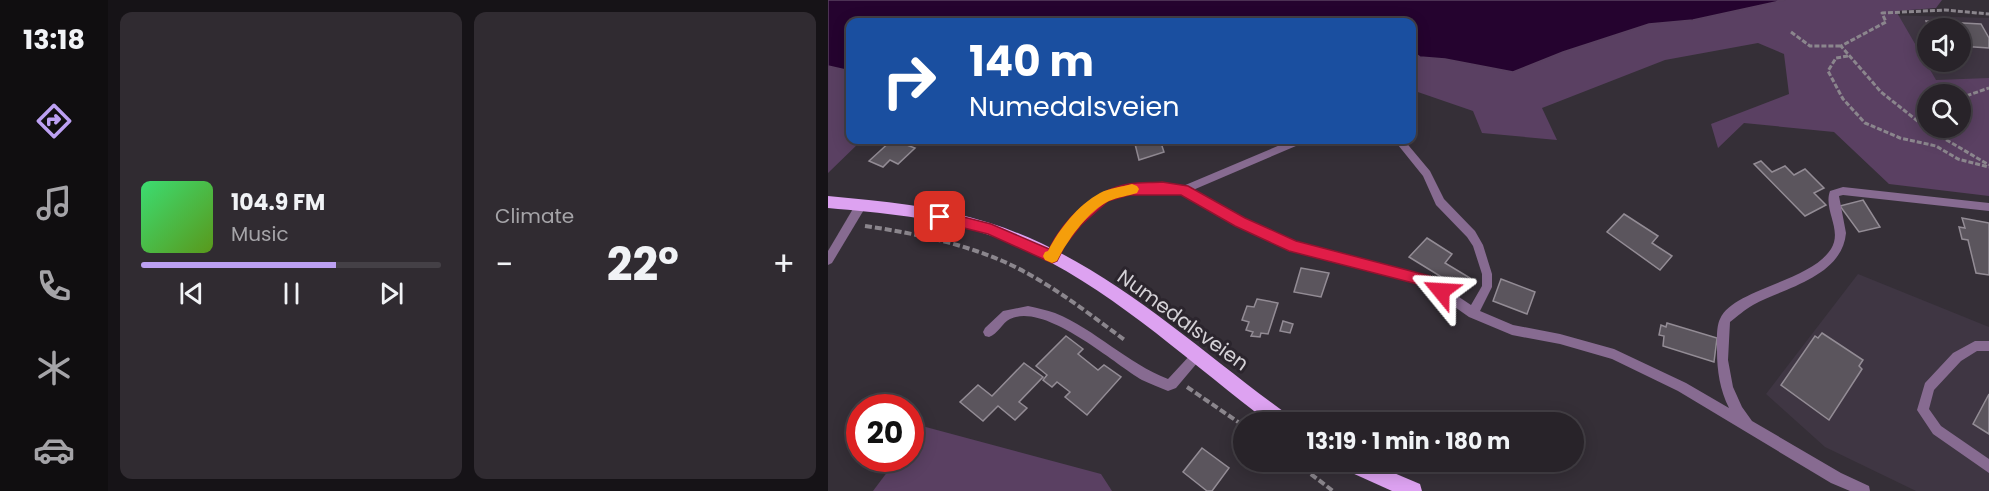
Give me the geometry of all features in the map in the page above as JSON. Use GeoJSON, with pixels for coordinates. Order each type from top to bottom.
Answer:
{"type":"FeatureCollection","features":[{"type":"Feature","properties":{"kind":"main road","name":"Numedalsveien"},"geometry":{"type":"LineString","coordinates":[[828,202],[957,220],[991,229],[1052,257],[1144,316],[1271,412]]}},
{"type":"Feature","properties":{"kind":"main road"},"geometry":{"type":"LineString","coordinates":[[1370,472],[1413,491]]}},
{"type":"Feature","properties":{"kind":"lane"},"geometry":{"type":"LineString","coordinates":[[1183,190],[1291,144]]}},
{"type":"Feature","properties":{"kind":"lane"},"geometry":{"type":"LineString","coordinates":[[1402,144],[1427,174],[1440,202],[1471,234],[1481,253],[1487,274],[1487,287],[1473,313]]}},
{"type":"Feature","properties":{"kind":"lane"},"geometry":{"type":"LineString","coordinates":[[1052,257],[1060,241],[1076,221],[1104,197],[1129,189],[1183,190],[1240,222],[1294,247],[1425,280],[1473,313],[1512,330],[1560,339],[1614,354],[1682,387],[1836,478],[1864,491]]}},
{"type":"Feature","properties":{"kind":"lane"},"geometry":{"type":"LineString","coordinates":[[1755,430],[1738,414],[1727,390],[1723,337],[1725,320],[1740,307],[1813,271],[1834,252],[1840,240],[1834,194],[1843,191],[1989,207]]}},
{"type":"Feature","properties":{"kind":"lane"},"geometry":{"type":"LineString","coordinates":[[828,260],[861,205]]}},
{"type":"Feature","properties":{"kind":"lane"},"geometry":{"type":"LineString","coordinates":[[988,332],[995,322],[1011,312],[1025,311],[1049,316],[1069,324],[1109,350],[1136,372],[1168,385],[1172,384],[1197,356]]}},
{"type":"Feature","properties":{"kind":"lane"},"geometry":{"type":"LineString","coordinates":[[1989,346],[1975,346],[1957,357],[1929,387],[1923,410],[1937,430],[1989,467]]}},
{"type":"Feature","properties":{"kind":"path"},"geometry":{"type":"LineString","coordinates":[[1791,32],[1810,46],[1841,46],[1886,22],[1882,13],[1945,10],[1989,14]]}},
{"type":"Feature","properties":{"kind":"path"},"geometry":{"type":"LineString","coordinates":[[1841,46],[1900,110],[1917,120]]}},
{"type":"Feature","properties":{"kind":"path"},"geometry":{"type":"LineString","coordinates":[[1848,56],[1836,57],[1828,71],[1843,99],[1865,123],[1891,135],[1936,146],[1958,159],[1989,166]]}},
{"type":"Feature","properties":{"kind":"path"},"geometry":{"type":"LineString","coordinates":[[1971,94],[1989,88]]}},
{"type":"Feature","properties":{"kind":"path"},"geometry":{"type":"LineString","coordinates":[[1946,138],[1989,166]]}},
{"type":"Feature","properties":{"kind":"path"},"geometry":{"type":"LineString","coordinates":[[1308,472],[1333,491]]}},
{"type":"Feature","properties":{"kind":"shaded area"},"geometry":{"type":"Polygon","coordinates":[[[828,0],[1785,0],[1693,20],[1649,24],[1563,52],[1513,72],[1445,59],[1420,57],[1416,54],[1416,18],[846,18],[846,70],[828,66],[828,0]]]}},
{"type":"Feature","properties":{"kind":"shaded area"},"geometry":{"type":"Polygon","coordinates":[[[1785,0],[1942,0],[1936,8],[1896,11],[1917,47],[1917,72],[1931,72],[1936,80],[1989,78],[1989,196],[1889,184],[1834,132],[1744,123],[1718,148],[1711,124],[1789,94],[1784,54],[1758,43],[1665,60],[1542,108],[1557,140],[1482,133],[1473,111],[1416,91],[1416,54],[1421,57],[1445,59],[1513,72],[1563,52],[1649,24],[1693,20],[1785,0]]]}},
{"type":"Feature","properties":{"kind":"shaded area"},"geometry":{"type":"Polygon","coordinates":[[[1886,15],[1989,18],[1989,81],[1971,85],[1923,84],[1886,15]]]}},
{"type":"Feature","properties":{"kind":"shaded area"},"geometry":{"type":"Polygon","coordinates":[[[828,66],[846,70],[846,144],[858,144],[828,173],[828,66]]]}},
{"type":"Feature","properties":{"kind":"shaded area"},"geometry":{"type":"Polygon","coordinates":[[[1858,274],[1989,327],[1989,491],[1916,491],[1825,447],[1766,394],[1858,274]]]}},
{"type":"Feature","properties":{"kind":"shaded area"},"geometry":{"type":"Polygon","coordinates":[[[924,427],[1101,474],[1112,491],[873,491],[887,472],[924,472],[924,427]]]}},
{"type":"Feature","properties":{"kind":"building"},"geometry":{"type":"Polygon","coordinates":[[[1971,23],[1981,24],[1989,38],[1989,48],[1971,47],[1971,23]]]}},
{"type":"Feature","properties":{"kind":"building"},"geometry":{"type":"Polygon","coordinates":[[[888,144],[904,144],[915,148],[898,164],[890,160],[883,167],[869,161],[888,144]]]}},
{"type":"Feature","properties":{"kind":"building"},"geometry":{"type":"Polygon","coordinates":[[[1135,144],[1161,144],[1164,152],[1139,160],[1135,144]]]}},
{"type":"Feature","properties":{"kind":"building"},"geometry":{"type":"Polygon","coordinates":[[[1761,161],[1772,172],[1785,166],[1794,175],[1805,169],[1824,188],[1814,193],[1826,205],[1805,216],[1754,164],[1761,161]]]}},
{"type":"Feature","properties":{"kind":"building"},"geometry":{"type":"Polygon","coordinates":[[[1863,200],[1880,227],[1859,232],[1840,206],[1863,200]]]}},
{"type":"Feature","properties":{"kind":"building"},"geometry":{"type":"Polygon","coordinates":[[[1624,214],[1658,236],[1652,243],[1672,256],[1660,270],[1607,232],[1624,214]]]}},
{"type":"Feature","properties":{"kind":"building"},"geometry":{"type":"Polygon","coordinates":[[[1962,218],[1989,223],[1989,275],[1976,273],[1968,240],[1962,239],[1959,227],[1965,228],[1962,218]]]}},
{"type":"Feature","properties":{"kind":"building"},"geometry":{"type":"Polygon","coordinates":[[[1427,238],[1452,254],[1445,263],[1470,278],[1461,289],[1409,257],[1427,238]]]}},
{"type":"Feature","properties":{"kind":"building"},"geometry":{"type":"Polygon","coordinates":[[[1301,268],[1329,273],[1321,297],[1294,292],[1301,268]]]}},
{"type":"Feature","properties":{"kind":"building"},"geometry":{"type":"Polygon","coordinates":[[[1501,279],[1535,292],[1527,314],[1493,301],[1501,279]]]}},
{"type":"Feature","properties":{"kind":"building"},"geometry":{"type":"Polygon","coordinates":[[[1257,299],[1278,303],[1268,334],[1261,333],[1260,337],[1251,336],[1253,332],[1246,330],[1249,322],[1242,320],[1247,306],[1254,307],[1257,299]]]}},
{"type":"Feature","properties":{"kind":"building"},"geometry":{"type":"Polygon","coordinates":[[[1283,321],[1293,324],[1290,333],[1280,331],[1283,321]]]}},
{"type":"Feature","properties":{"kind":"building"},"geometry":{"type":"Polygon","coordinates":[[[1667,323],[1717,338],[1714,362],[1663,346],[1664,336],[1659,335],[1661,325],[1666,327],[1667,323]]]}},
{"type":"Feature","properties":{"kind":"building"},"geometry":{"type":"Polygon","coordinates":[[[1822,333],[1863,360],[1859,366],[1862,369],[1829,420],[1781,385],[1815,336],[1818,338],[1822,333]]]}},
{"type":"Feature","properties":{"kind":"building"},"geometry":{"type":"Polygon","coordinates":[[[1066,336],[1083,349],[1078,354],[1098,370],[1104,365],[1121,377],[1087,415],[1065,397],[1070,392],[1057,382],[1052,387],[1043,380],[1047,375],[1036,366],[1066,336]]]}},
{"type":"Feature","properties":{"kind":"building"},"geometry":{"type":"Polygon","coordinates":[[[1024,363],[1043,377],[1019,402],[1027,408],[1015,420],[998,406],[983,421],[960,402],[978,385],[992,396],[1024,363]]]}},
{"type":"Feature","properties":{"kind":"building"},"geometry":{"type":"Polygon","coordinates":[[[1989,394],[1989,434],[1973,424],[1989,394]]]}},
{"type":"Feature","properties":{"kind":"building"},"geometry":{"type":"Polygon","coordinates":[[[1202,448],[1229,468],[1212,491],[1207,491],[1183,472],[1202,448]]]}},
{"type":"Feature","properties":{"kind":"slow traffic"},"geometry":{"type":"LineString","coordinates":[[1050,256],[1052,257],[1060,241],[1076,221],[1104,197],[1132,189]]}},
{"type":"Feature","properties":{"kind":"route"},"geometry":{"type":"LineString","coordinates":[[940,217],[991,229],[1052,257],[1060,241],[1076,221],[1104,197],[1129,189],[1183,190],[1222,213],[1294,247],[1425,280],[1441,291]]}}]}
